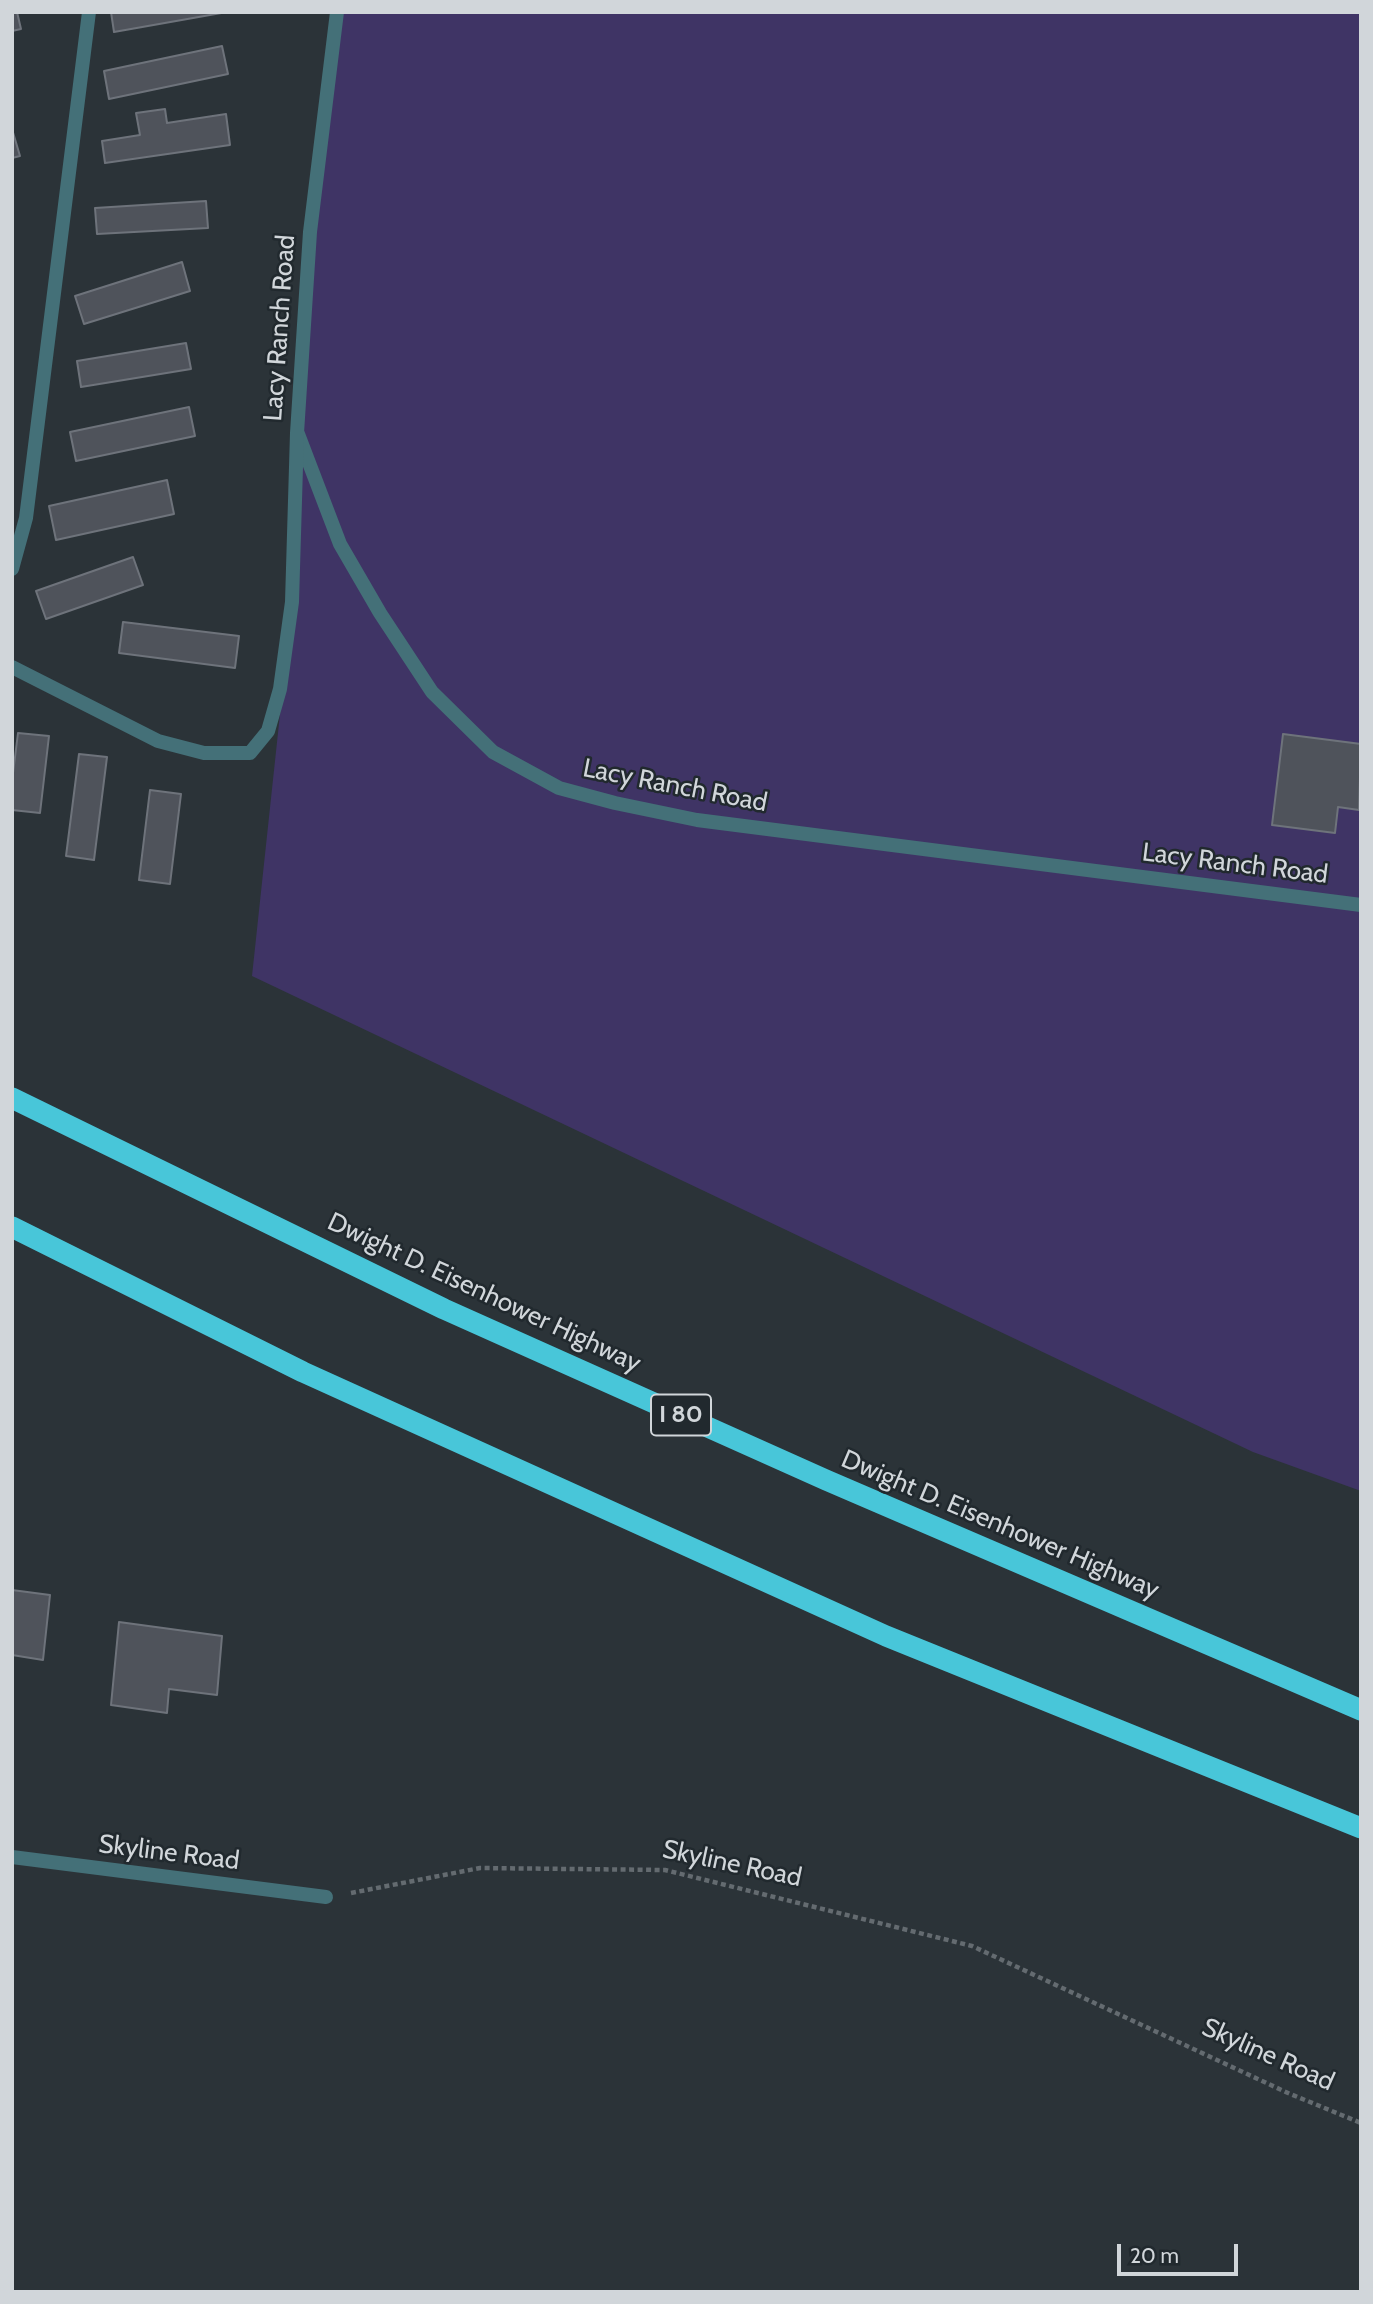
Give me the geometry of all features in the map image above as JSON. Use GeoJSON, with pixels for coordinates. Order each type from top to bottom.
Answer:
{"type":"FeatureCollection","features":[{"type":"Feature","properties":{"kind":"highway","name":"Dwight D. Eisenhower Highway"},"geometry":{"type":"LineString","coordinates":[[12,1098],[444,1309],[839,1486],[1361,1710]]}},
{"type":"Feature","properties":{"kind":"highway"},"geometry":{"type":"LineString","coordinates":[[12,1227],[303,1372],[886,1636],[1361,1828]]}},
{"type":"Feature","properties":{"kind":"street"},"geometry":{"type":"LineString","coordinates":[[12,569],[26,518],[89,12]]}},
{"type":"Feature","properties":{"kind":"street","name":"Lacy Ranch Road"},"geometry":{"type":"LineString","coordinates":[[337,12],[310,232],[297,433],[340,544],[380,612],[432,692],[493,752],[559,788],[697,820],[1361,905]]}},
{"type":"Feature","properties":{"kind":"street"},"geometry":{"type":"LineString","coordinates":[[12,667],[158,741],[204,754],[250,753],[268,731],[280,689],[292,602],[297,433]]}},
{"type":"Feature","properties":{"kind":"street","name":"Skyline Road"},"geometry":{"type":"LineString","coordinates":[[12,1857],[326,1898]]}},
{"type":"Feature","properties":{"kind":"path","name":"Skyline Road"},"geometry":{"type":"LineString","coordinates":[[326,1898],[480,1868],[665,1870],[972,1946],[1361,2123]]}},
{"type":"Feature","properties":{"kind":"shaded area"},"geometry":{"type":"Polygon","coordinates":[[[337,12],[1361,12],[1361,1491],[1253,1452],[252,976],[292,602],[297,433],[337,12]]]}},
{"type":"Feature","properties":{"kind":"building"},"geometry":{"type":"Polygon","coordinates":[[[12,12],[17,12],[21,29],[12,31],[12,12]]]}},
{"type":"Feature","properties":{"kind":"building"},"geometry":{"type":"Polygon","coordinates":[[[111,12],[227,12],[114,32],[111,12]]]}},
{"type":"Feature","properties":{"kind":"building"},"geometry":{"type":"Polygon","coordinates":[[[222,46],[228,74],[109,99],[104,71],[222,46]]]}},
{"type":"Feature","properties":{"kind":"building"},"geometry":{"type":"Polygon","coordinates":[[[165,109],[167,123],[226,114],[230,145],[105,163],[102,141],[140,135],[136,113],[165,109]]]}},
{"type":"Feature","properties":{"kind":"building"},"geometry":{"type":"Polygon","coordinates":[[[12,129],[20,156],[12,158],[12,129]]]}},
{"type":"Feature","properties":{"kind":"building"},"geometry":{"type":"Polygon","coordinates":[[[206,201],[208,228],[97,234],[95,208],[206,201]]]}},
{"type":"Feature","properties":{"kind":"building"},"geometry":{"type":"Polygon","coordinates":[[[182,262],[190,291],[84,324],[75,296],[182,262]]]}},
{"type":"Feature","properties":{"kind":"building"},"geometry":{"type":"Polygon","coordinates":[[[186,343],[191,369],[81,387],[77,361],[186,343]]]}},
{"type":"Feature","properties":{"kind":"building"},"geometry":{"type":"Polygon","coordinates":[[[189,407],[195,436],[76,461],[70,432],[189,407]]]}},
{"type":"Feature","properties":{"kind":"building"},"geometry":{"type":"Polygon","coordinates":[[[167,480],[174,514],[56,540],[49,506],[167,480]]]}},
{"type":"Feature","properties":{"kind":"building"},"geometry":{"type":"Polygon","coordinates":[[[133,557],[143,585],[46,619],[36,591],[133,557]]]}},
{"type":"Feature","properties":{"kind":"building"},"geometry":{"type":"Polygon","coordinates":[[[123,622],[239,636],[235,668],[119,653],[123,622]]]}},
{"type":"Feature","properties":{"kind":"building"},"geometry":{"type":"Polygon","coordinates":[[[18,733],[49,736],[40,813],[12,810],[12,781],[18,733]]]}},
{"type":"Feature","properties":{"kind":"building"},"geometry":{"type":"Polygon","coordinates":[[[1283,734],[1361,744],[1359,810],[1338,807],[1335,833],[1272,825],[1283,734]]]}},
{"type":"Feature","properties":{"kind":"building"},"geometry":{"type":"Polygon","coordinates":[[[79,754],[107,757],[94,860],[66,856],[79,754]]]}},
{"type":"Feature","properties":{"kind":"building"},"geometry":{"type":"Polygon","coordinates":[[[150,790],[181,794],[170,884],[139,880],[150,790]]]}},
{"type":"Feature","properties":{"kind":"building"},"geometry":{"type":"Polygon","coordinates":[[[12,1590],[50,1595],[43,1660],[12,1655],[12,1590]]]}},
{"type":"Feature","properties":{"kind":"building"},"geometry":{"type":"Polygon","coordinates":[[[119,1622],[222,1636],[217,1695],[169,1689],[167,1713],[111,1705],[119,1622]]]}}]}
